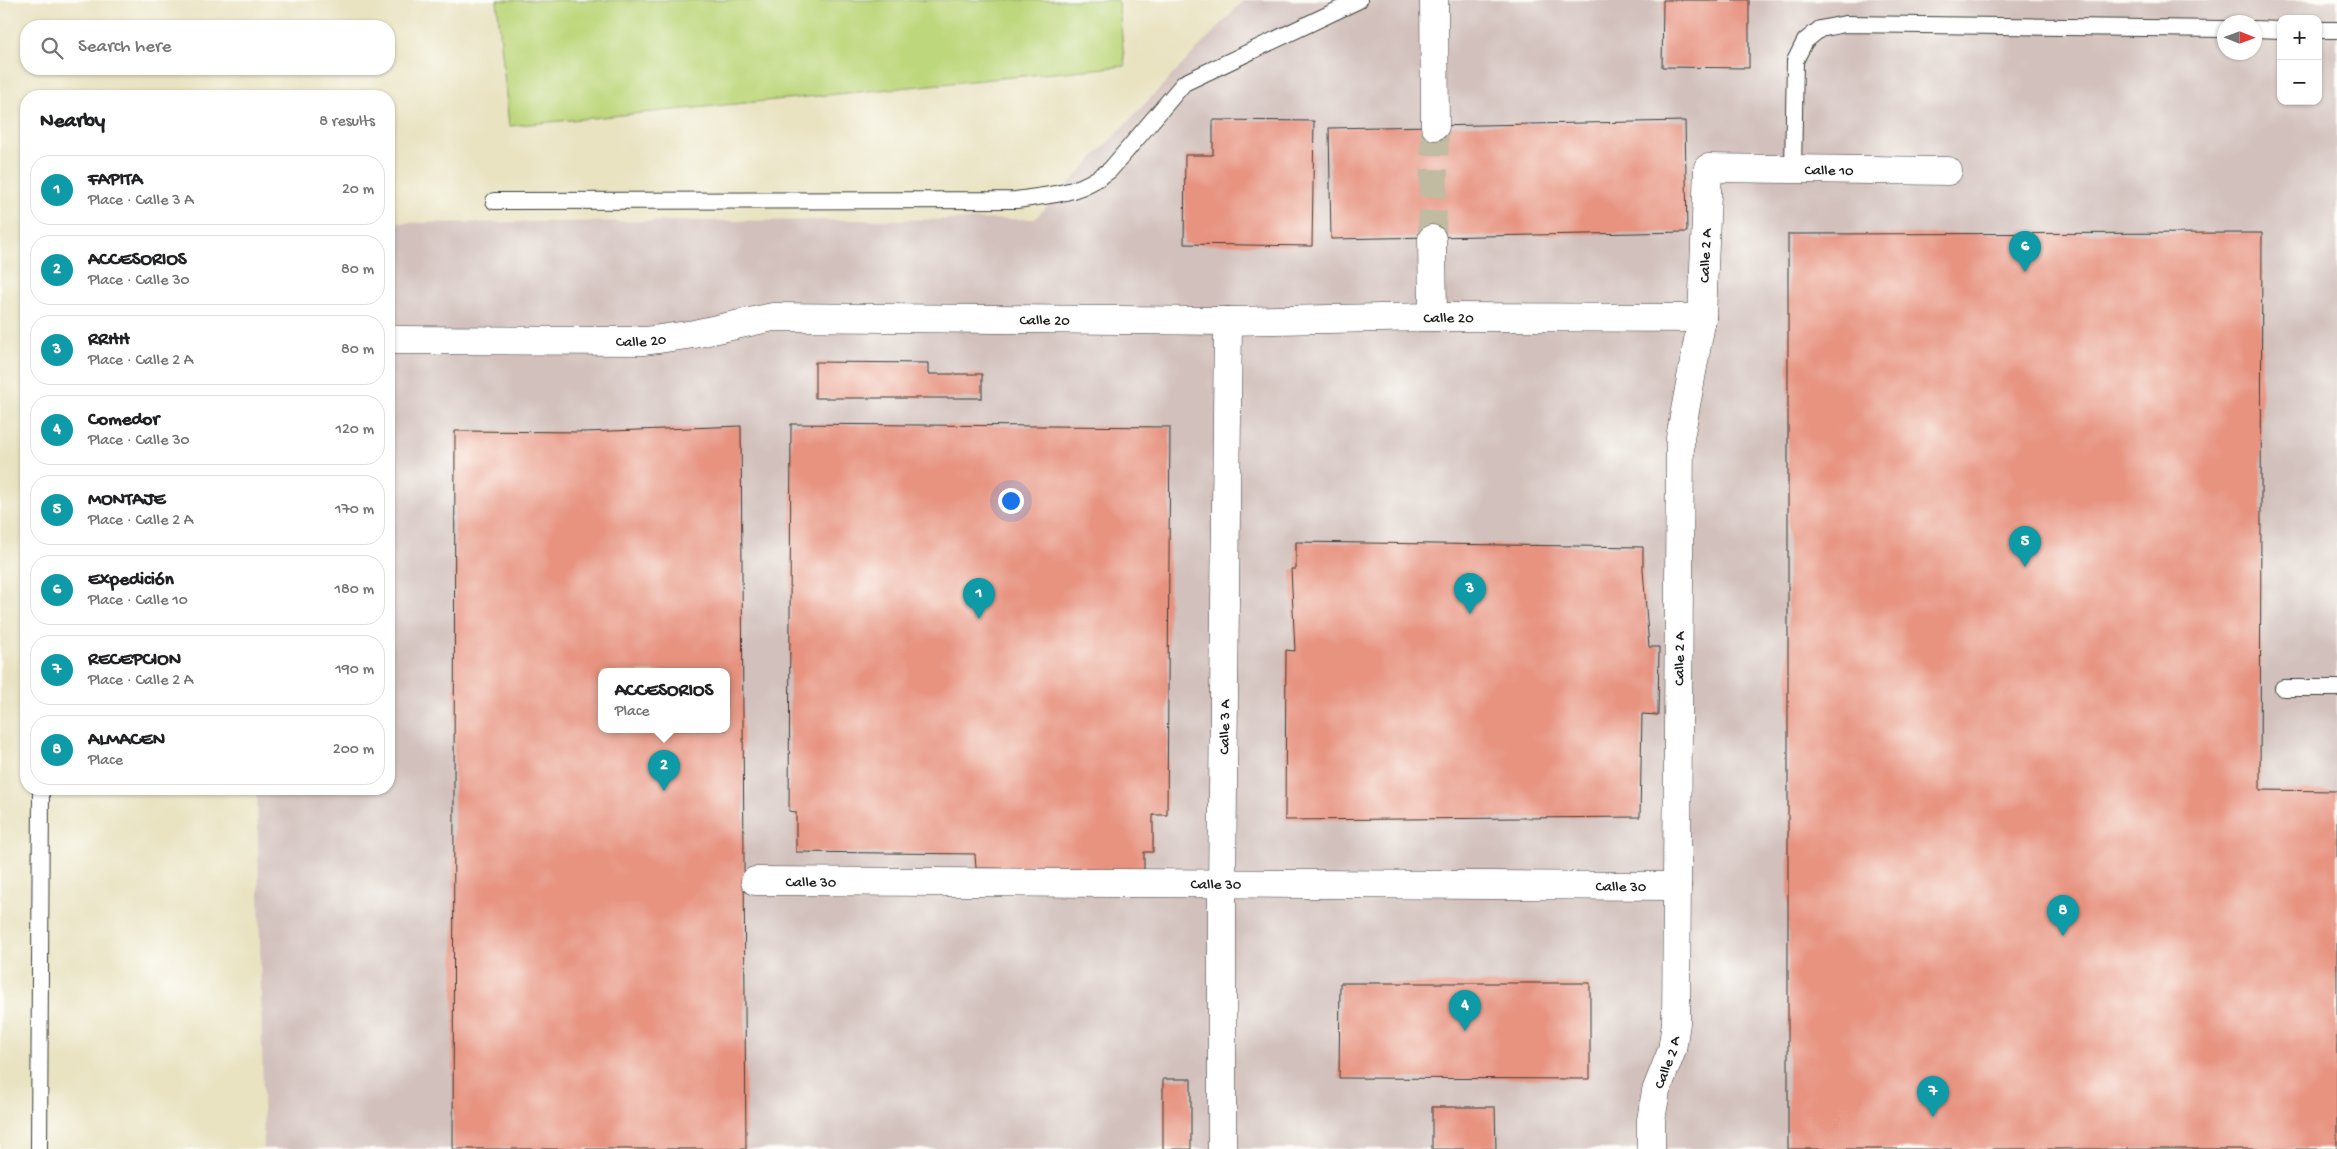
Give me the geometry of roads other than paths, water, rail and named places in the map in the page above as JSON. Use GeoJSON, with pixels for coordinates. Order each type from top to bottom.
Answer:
{"type":"FeatureCollection","features":[{"type":"Feature","properties":{"kind":"street"},"geometry":{"type":"LineString","coordinates":[[1434,0],[1435,126]]}},
{"type":"Feature","properties":{"kind":"street","name":"Calle 10"},"geometry":{"type":"LineString","coordinates":[[1708,168],[1948,171]]}},
{"type":"Feature","properties":{"kind":"street","name":"Calle 2 A"},"geometry":{"type":"LineString","coordinates":[[1651,1149],[1651,1120],[1656,1091],[1672,1050],[1676,1023],[1680,438],[1702,318],[1708,168]]}},
{"type":"Feature","properties":{"kind":"street"},"geometry":{"type":"LineString","coordinates":[[1432,239],[1434,317]]}},
{"type":"Feature","properties":{"kind":"street","name":"Calle 20"},"geometry":{"type":"LineString","coordinates":[[395,340],[645,340],[694,334],[773,316],[1228,321],[1434,317],[1702,318]]}},
{"type":"Feature","properties":{"kind":"street","name":"Calle 3 A"},"geometry":{"type":"LineString","coordinates":[[1222,1140],[1222,885],[1228,321]]}},
{"type":"Feature","properties":{"kind":"street","name":"Calle 30"},"geometry":{"type":"LineString","coordinates":[[755,882],[1677,886]]}},
{"type":"Feature","properties":{"kind":"lane"},"geometry":{"type":"LineString","coordinates":[[494,201],[1016,200],[1072,192],[1095,181],[1110,170],[1184,83],[1359,0]]}},
{"type":"Feature","properties":{"kind":"lane"},"geometry":{"type":"LineString","coordinates":[[1793,169],[1795,61],[1805,41],[1820,29],[1845,24],[2217,29]]}},
{"type":"Feature","properties":{"kind":"lane"},"geometry":{"type":"LineString","coordinates":[[2262,29],[2277,30]]}},
{"type":"Feature","properties":{"kind":"lane"},"geometry":{"type":"LineString","coordinates":[[2322,30],[2337,30]]}},
{"type":"Feature","properties":{"kind":"lane"},"geometry":{"type":"LineString","coordinates":[[2283,688],[2337,688]]}},
{"type":"Feature","properties":{"kind":"lane"},"geometry":{"type":"LineString","coordinates":[[39,1149],[41,795]]}},
{"type":"Feature","properties":{"kind":"tunnel"},"geometry":{"type":"LineString","coordinates":[[1432,239],[1435,126]]}},
{"type":"Feature","properties":{"kind":"place","name":"Expedición"},"geometry":{"type":"Point","coordinates":[2025,272]}},
{"type":"Feature","properties":{"kind":"place","name":"MONTAJE"},"geometry":{"type":"Point","coordinates":[2025,567]}},
{"type":"Feature","properties":{"kind":"place","name":"RRHH"},"geometry":{"type":"Point","coordinates":[1470,614]}},
{"type":"Feature","properties":{"kind":"place","name":"FAPITA"},"geometry":{"type":"Point","coordinates":[979,619]}},
{"type":"Feature","properties":{"kind":"place","name":"ACCESORIOS"},"geometry":{"type":"Point","coordinates":[664,791]}},
{"type":"Feature","properties":{"kind":"place","name":"ALMACEN"},"geometry":{"type":"Point","coordinates":[2063,936]}},
{"type":"Feature","properties":{"kind":"place","name":"Comedor"},"geometry":{"type":"Point","coordinates":[1465,1031]}},
{"type":"Feature","properties":{"kind":"place","name":"RECEPCION"},"geometry":{"type":"Point","coordinates":[1933,1117]}}]}
